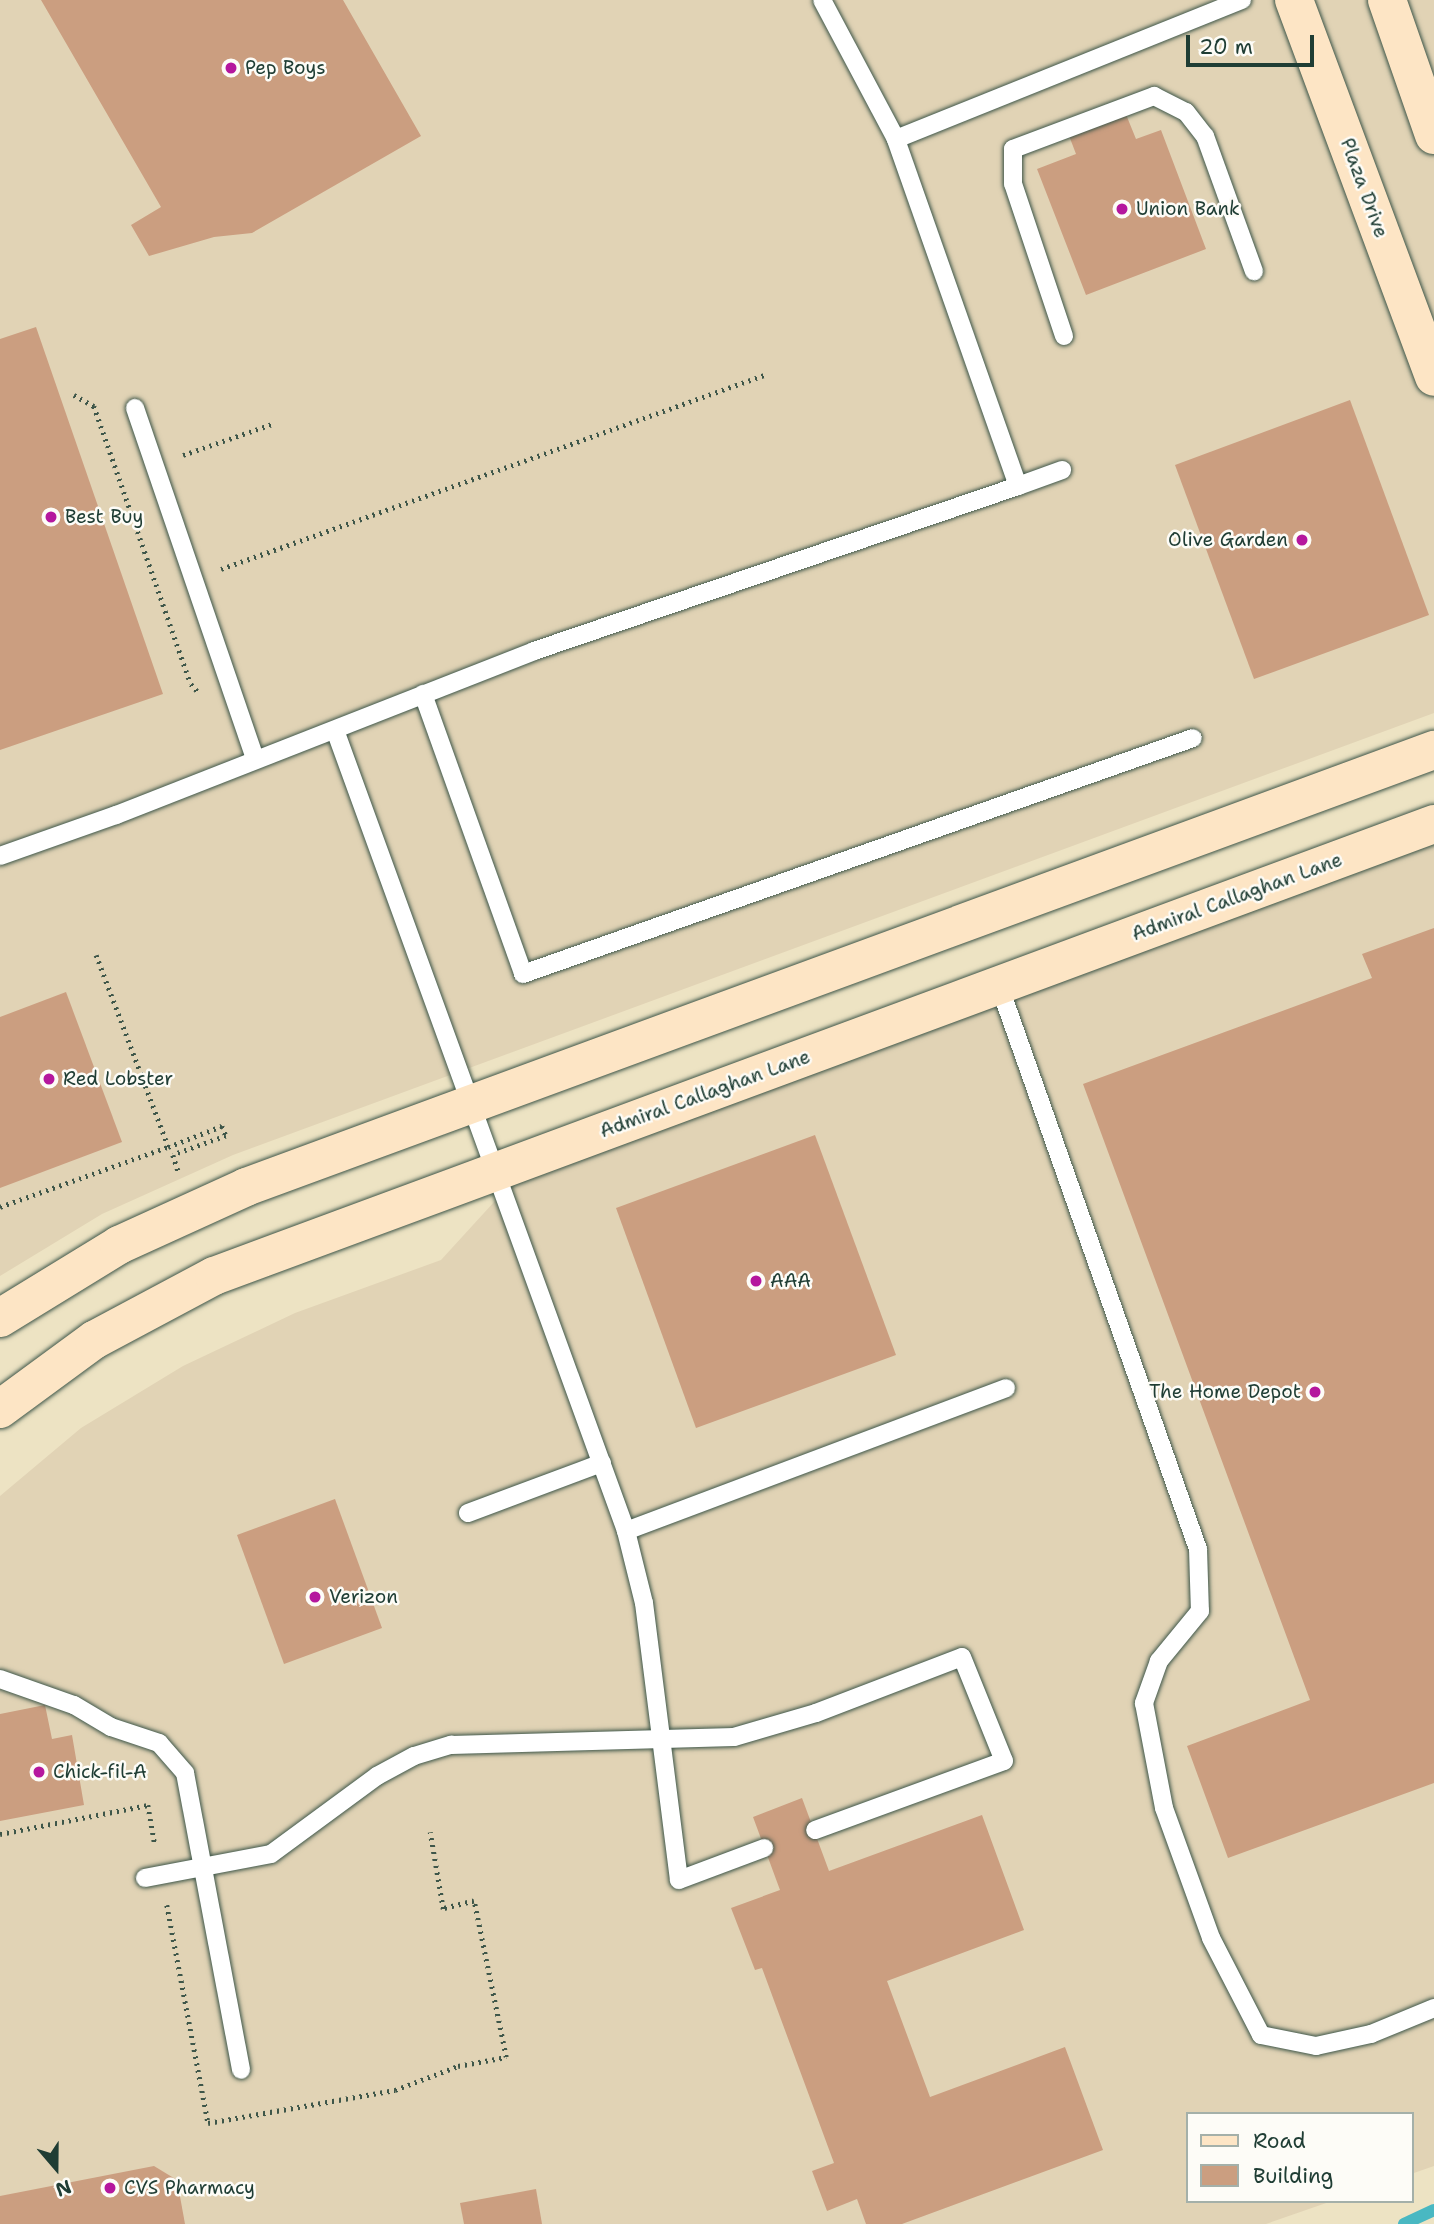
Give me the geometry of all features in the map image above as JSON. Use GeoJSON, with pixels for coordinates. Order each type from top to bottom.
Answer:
{"type":"FeatureCollection","features":[{"type":"Feature","properties":{"kind":"main road","name":"Plaza Drive"},"geometry":{"type":"LineString","coordinates":[[1294,0],[1434,377]]}},
{"type":"Feature","properties":{"kind":"main road"},"geometry":{"type":"LineString","coordinates":[[1387,0],[1434,135]]}},
{"type":"Feature","properties":{"kind":"main road"},"geometry":{"type":"LineString","coordinates":[[0,1318],[57,1279],[185,1212],[1434,750]]}},
{"type":"Feature","properties":{"kind":"main road","name":"Admiral Callaghan Lane"},"geometry":{"type":"LineString","coordinates":[[0,1409],[94,1340],[214,1276],[1434,824]]}},
{"type":"Feature","properties":{"kind":"lane"},"geometry":{"type":"LineString","coordinates":[[822,0],[896,139],[1018,486]]}},
{"type":"Feature","properties":{"kind":"lane"},"geometry":{"type":"LineString","coordinates":[[896,139],[1242,0]]}},
{"type":"Feature","properties":{"kind":"lane"},"geometry":{"type":"LineString","coordinates":[[1064,336],[1013,184],[1013,149],[1154,96],[1186,112],[1205,136],[1254,271]]}},
{"type":"Feature","properties":{"kind":"lane"},"geometry":{"type":"LineString","coordinates":[[135,408],[196,578],[255,759]]}},
{"type":"Feature","properties":{"kind":"lane"},"geometry":{"type":"LineString","coordinates":[[0,856],[646,611],[1062,470]]}},
{"type":"Feature","properties":{"kind":"lane"},"geometry":{"type":"LineString","coordinates":[[424,694],[523,974],[1193,738]]}},
{"type":"Feature","properties":{"kind":"lane"},"geometry":{"type":"LineString","coordinates":[[335,730],[492,1173],[626,1531],[643,1603],[679,1880],[764,1848]]}},
{"type":"Feature","properties":{"kind":"lane"},"geometry":{"type":"LineString","coordinates":[[999,985],[1198,1549],[1200,1611],[1159,1661],[1144,1703],[1164,1808],[1211,1938],[1261,2035],[1316,2046],[1371,2034],[1434,2008]]}},
{"type":"Feature","properties":{"kind":"lane"},"geometry":{"type":"LineString","coordinates":[[626,1531],[1006,1388]]}},
{"type":"Feature","properties":{"kind":"lane"},"geometry":{"type":"LineString","coordinates":[[468,1513],[602,1463]]}},
{"type":"Feature","properties":{"kind":"lane"},"geometry":{"type":"LineString","coordinates":[[153,1876],[271,1854],[377,1776],[414,1756],[451,1745],[734,1737],[816,1713],[962,1657],[1004,1761],[814,1830]]}},
{"type":"Feature","properties":{"kind":"lane"},"geometry":{"type":"LineString","coordinates":[[0,1679],[74,1705],[111,1727],[159,1743],[185,1773],[241,2070]]}},
{"type":"Feature","properties":{"kind":"path"},"geometry":{"type":"LineString","coordinates":[[159,591],[767,374]]}},
{"type":"Feature","properties":{"kind":"path"},"geometry":{"type":"LineString","coordinates":[[74,395],[94,406],[191,684]]}},
{"type":"Feature","properties":{"kind":"path"},"geometry":{"type":"LineString","coordinates":[[119,477],[275,423]]}},
{"type":"Feature","properties":{"kind":"path"},"geometry":{"type":"LineString","coordinates":[[96,955],[168,1147]]}},
{"type":"Feature","properties":{"kind":"path"},"geometry":{"type":"LineString","coordinates":[[0,1207],[222,1126],[226,1136],[173,1155],[182,1184]]}},
{"type":"Feature","properties":{"kind":"path"},"geometry":{"type":"LineString","coordinates":[[0,1834],[148,1805],[153,1876],[208,2123],[395,2090],[457,2067],[506,2057],[474,1901],[443,1909],[430,1832]]}},
{"type":"Feature","properties":{"kind":"shaded area"},"geometry":{"type":"Polygon","coordinates":[[[0,0],[1434,0],[1434,713],[233,1155],[102,1214],[0,1276],[0,0]]]}},
{"type":"Feature","properties":{"kind":"shaded area"},"geometry":{"type":"Polygon","coordinates":[[[1434,832],[1434,2166],[1413,2173],[1413,2112],[1186,2112],[1186,2203],[1326,2203],[1266,2224],[0,2224],[0,1496],[81,1428],[183,1366],[295,1313],[441,1260],[515,1179],[1434,832]]]}},
{"type":"Feature","properties":{"kind":"building","name":"Pep Boys"},"geometry":{"type":"Polygon","coordinates":[[[41,0],[343,0],[421,136],[252,233],[214,237],[149,256],[131,225],[161,207],[41,0]]]}},
{"type":"Feature","properties":{"kind":"building","name":"Union Bank"},"geometry":{"type":"Polygon","coordinates":[[[1125,112],[1136,139],[1161,130],[1206,249],[1086,295],[1037,169],[1076,154],[1068,133],[1125,112]]]}},
{"type":"Feature","properties":{"kind":"building","name":"Best Buy"},"geometry":{"type":"Polygon","coordinates":[[[36,327],[163,694],[0,750],[0,339],[36,327]]]}},
{"type":"Feature","properties":{"kind":"building","name":"Olive Garden"},"geometry":{"type":"Polygon","coordinates":[[[1350,400],[1429,615],[1254,679],[1175,465],[1350,400]]]}},
{"type":"Feature","properties":{"kind":"building","name":"The Home Depot"},"geometry":{"type":"Polygon","coordinates":[[[1434,928],[1434,1783],[1228,1858],[1187,1746],[1310,1700],[1083,1084],[1372,978],[1362,954],[1434,928]]]}},
{"type":"Feature","properties":{"kind":"building","name":"Red Lobster"},"geometry":{"type":"Polygon","coordinates":[[[66,992],[122,1142],[0,1188],[0,1017],[66,992]]]}},
{"type":"Feature","properties":{"kind":"building","name":"AAA"},"geometry":{"type":"Polygon","coordinates":[[[815,1135],[896,1355],[696,1428],[616,1208],[815,1135]]]}},
{"type":"Feature","properties":{"kind":"building","name":"Verizon"},"geometry":{"type":"Polygon","coordinates":[[[335,1499],[382,1628],[284,1664],[237,1535],[335,1499]]]}},
{"type":"Feature","properties":{"kind":"building","name":"Chick-fil-A"},"geometry":{"type":"Polygon","coordinates":[[[45,1705],[52,1739],[72,1735],[84,1805],[0,1821],[0,1714],[45,1705]]]}},
{"type":"Feature","properties":{"kind":"building"},"geometry":{"type":"Polygon","coordinates":[[[802,1798],[829,1871],[982,1815],[1024,1930],[887,1981],[930,2097],[1065,2047],[1103,2150],[902,2224],[866,2224],[857,2199],[827,2211],[812,2171],[834,2163],[762,1968],[755,1970],[731,1908],[780,1890],[753,1817],[802,1798]]]}},
{"type":"Feature","properties":{"kind":"building","name":"CVS Pharmacy"},"geometry":{"type":"Polygon","coordinates":[[[154,2166],[177,2180],[185,2224],[0,2224],[0,2196],[154,2166]]]}},
{"type":"Feature","properties":{"kind":"building"},"geometry":{"type":"Polygon","coordinates":[[[536,2189],[542,2224],[464,2224],[460,2203],[536,2189]]]}},
{"type":"Feature","properties":{"kind":"waterway"},"geometry":{"type":"LineString","coordinates":[[1404,2224],[1434,2210]]}},
{"type":"Feature","properties":{"kind":"place","name":"Pep Boys"},"geometry":{"type":"Point","coordinates":[231,68]}},
{"type":"Feature","properties":{"kind":"place","name":"Union Bank"},"geometry":{"type":"Point","coordinates":[1122,209]}},
{"type":"Feature","properties":{"kind":"place","name":"Best Buy"},"geometry":{"type":"Point","coordinates":[51,517]}},
{"type":"Feature","properties":{"kind":"place","name":"Olive Garden"},"geometry":{"type":"Point","coordinates":[1302,540]}},
{"type":"Feature","properties":{"kind":"place","name":"Red Lobster"},"geometry":{"type":"Point","coordinates":[49,1079]}},
{"type":"Feature","properties":{"kind":"place","name":"AAA"},"geometry":{"type":"Point","coordinates":[756,1281]}},
{"type":"Feature","properties":{"kind":"place","name":"The Home Depot"},"geometry":{"type":"Point","coordinates":[1315,1392]}},
{"type":"Feature","properties":{"kind":"place","name":"Verizon"},"geometry":{"type":"Point","coordinates":[315,1597]}},
{"type":"Feature","properties":{"kind":"place","name":"Chick-fil-A"},"geometry":{"type":"Point","coordinates":[39,1772]}},
{"type":"Feature","properties":{"kind":"place","name":"CVS Pharmacy"},"geometry":{"type":"Point","coordinates":[110,2188]}}]}
